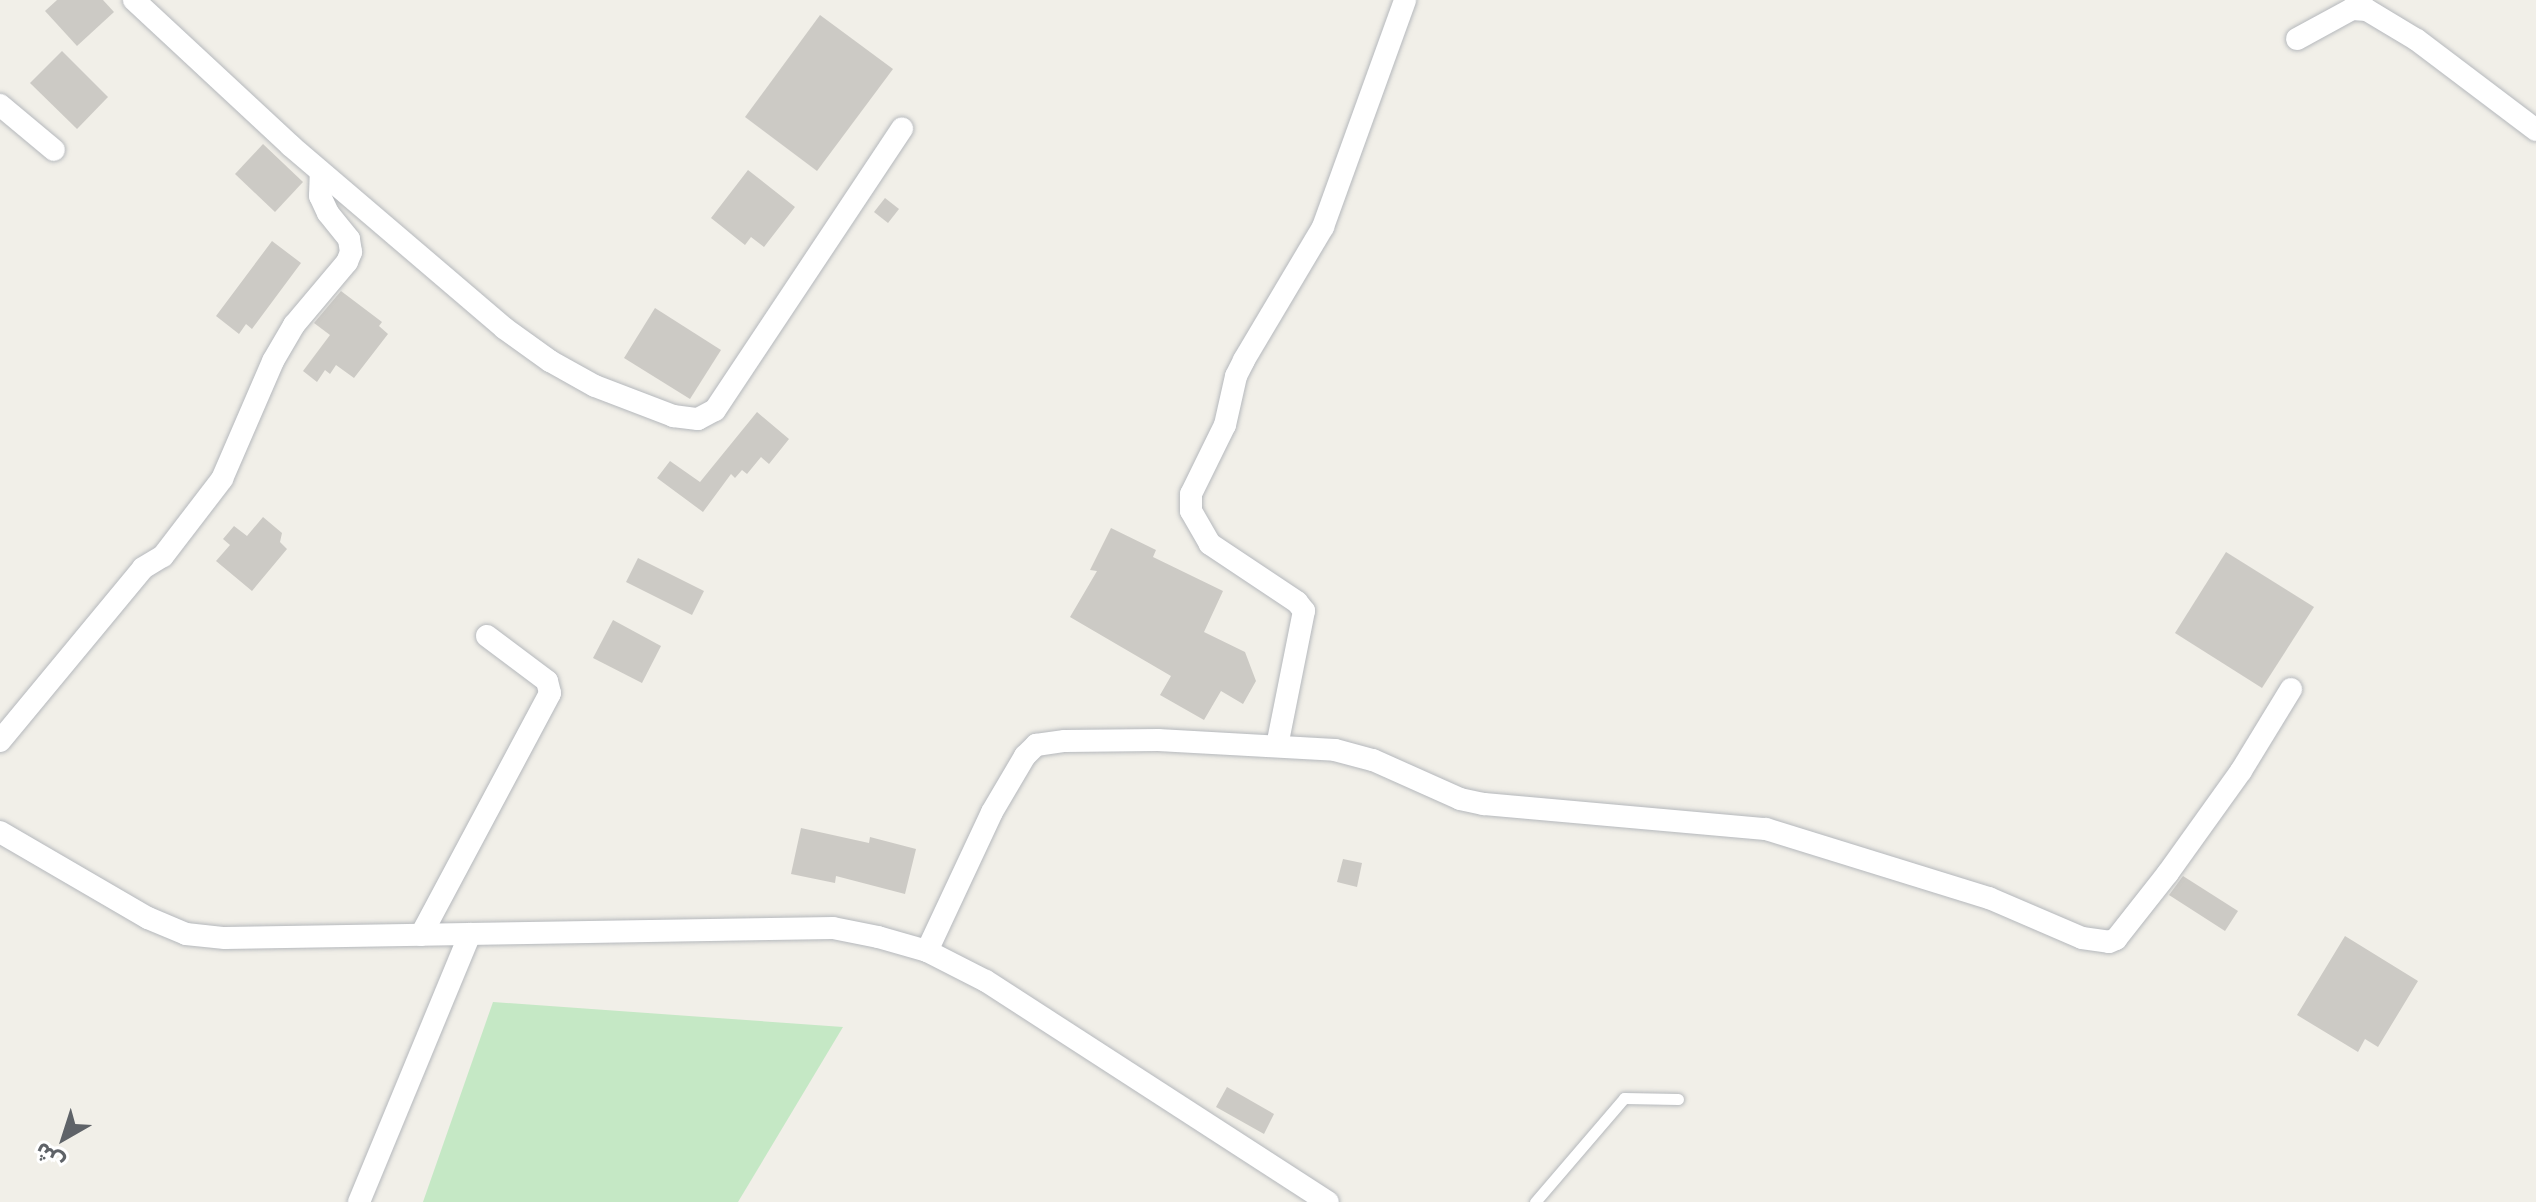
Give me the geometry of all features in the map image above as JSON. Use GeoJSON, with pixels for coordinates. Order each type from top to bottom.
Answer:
{"type":"FeatureCollection","features":[{"type":"Feature","properties":{"kind":"street"},"geometry":{"type":"LineString","coordinates":[[134,0],[321,172],[504,328],[550,361],[621,396],[673,416],[698,419],[715,410],[732,388],[773,318],[902,129]]}},
{"type":"Feature","properties":{"kind":"street"},"geometry":{"type":"LineString","coordinates":[[1277,746],[1304,611],[1297,602],[1210,544],[1191,511],[1191,494],[1225,425],[1236,376],[1323,227],[1405,0]]}},
{"type":"Feature","properties":{"kind":"street"},"geometry":{"type":"LineString","coordinates":[[2297,39],[2352,9],[2367,10],[2417,40],[2536,130]]}},
{"type":"Feature","properties":{"kind":"street"},"geometry":{"type":"LineString","coordinates":[[0,105],[54,150]]}},
{"type":"Feature","properties":{"kind":"street"},"geometry":{"type":"LineString","coordinates":[[0,741],[143,568],[163,556],[222,479],[273,361],[294,325],[347,262],[351,252],[349,239],[328,213],[320,196],[321,172]]}},
{"type":"Feature","properties":{"kind":"street"},"geometry":{"type":"LineString","coordinates":[[421,935],[550,693],[547,681],[487,636]]}},
{"type":"Feature","properties":{"kind":"street"},"geometry":{"type":"LineString","coordinates":[[927,951],[992,812],[1025,756],[1036,745],[1065,741],[1158,740],[1335,750],[1360,757],[1460,799],[1484,804],[1766,829],[1989,898],[2082,938],[2104,943],[2116,939],[2168,873],[2241,771],[2291,689]]}},
{"type":"Feature","properties":{"kind":"street"},"geometry":{"type":"LineString","coordinates":[[0,832],[148,918],[186,934],[225,938],[833,928],[927,951],[986,981],[1328,1202]]}},
{"type":"Feature","properties":{"kind":"street"},"geometry":{"type":"LineString","coordinates":[[359,1202],[470,934]]}},
{"type":"Feature","properties":{"kind":"lane"},"geometry":{"type":"LineString","coordinates":[[1535,1202],[1624,1098],[1678,1099]]}},
{"type":"Feature","properties":{"kind":"green space"},"geometry":{"type":"Polygon","coordinates":[[[493,1002],[843,1027],[738,1202],[423,1202],[493,1002]]]}},
{"type":"Feature","properties":{"kind":"building"},"geometry":{"type":"Polygon","coordinates":[[[57,0],[103,0],[114,12],[77,46],[45,11],[57,0]]]}},
{"type":"Feature","properties":{"kind":"building"},"geometry":{"type":"Polygon","coordinates":[[[820,15],[893,69],[817,171],[745,117],[820,15]]]}},
{"type":"Feature","properties":{"kind":"building"},"geometry":{"type":"Polygon","coordinates":[[[62,51],[108,97],[77,129],[30,83],[62,51]]]}},
{"type":"Feature","properties":{"kind":"building"},"geometry":{"type":"Polygon","coordinates":[[[263,144],[303,182],[275,212],[235,174],[263,144]]]}},
{"type":"Feature","properties":{"kind":"building"},"geometry":{"type":"Polygon","coordinates":[[[748,170],[795,207],[764,247],[751,237],[745,245],[711,218],[748,170]]]}},
{"type":"Feature","properties":{"kind":"building"},"geometry":{"type":"Polygon","coordinates":[[[885,198],[899,209],[888,223],[874,212],[885,198]]]}},
{"type":"Feature","properties":{"kind":"building"},"geometry":{"type":"Polygon","coordinates":[[[272,241],[301,263],[252,329],[246,324],[239,334],[216,316],[272,241]]]}},
{"type":"Feature","properties":{"kind":"building"},"geometry":{"type":"Polygon","coordinates":[[[341,291],[382,322],[379,326],[388,334],[354,378],[336,365],[330,374],[325,370],[317,382],[303,371],[330,335],[314,323],[341,291]]]}},
{"type":"Feature","properties":{"kind":"building"},"geometry":{"type":"Polygon","coordinates":[[[655,308],[721,350],[690,399],[624,358],[655,308]]]}},
{"type":"Feature","properties":{"kind":"building"},"geometry":{"type":"Polygon","coordinates":[[[757,412],[789,439],[769,464],[761,457],[747,474],[742,470],[735,478],[731,474],[703,512],[657,478],[670,461],[700,482],[757,412]]]}},
{"type":"Feature","properties":{"kind":"building"},"geometry":{"type":"Polygon","coordinates":[[[263,517],[282,533],[280,542],[287,549],[252,591],[216,561],[230,545],[223,539],[234,526],[247,536],[263,517]]]}},
{"type":"Feature","properties":{"kind":"building"},"geometry":{"type":"Polygon","coordinates":[[[1111,528],[1156,550],[1153,557],[1223,591],[1204,632],[1245,652],[1256,681],[1243,704],[1221,691],[1204,720],[1160,695],[1171,676],[1070,617],[1097,571],[1090,570],[1111,528]]]}},
{"type":"Feature","properties":{"kind":"building"},"geometry":{"type":"Polygon","coordinates":[[[2226,552],[2314,607],[2262,688],[2175,633],[2226,552]]]}},
{"type":"Feature","properties":{"kind":"building"},"geometry":{"type":"Polygon","coordinates":[[[638,558],[704,591],[692,615],[626,582],[638,558]]]}},
{"type":"Feature","properties":{"kind":"building"},"geometry":{"type":"Polygon","coordinates":[[[613,620],[661,646],[642,683],[593,658],[613,620]]]}},
{"type":"Feature","properties":{"kind":"building"},"geometry":{"type":"Polygon","coordinates":[[[801,828],[869,843],[870,837],[916,849],[905,894],[836,876],[835,883],[791,874],[801,828]]]}},
{"type":"Feature","properties":{"kind":"building"},"geometry":{"type":"Polygon","coordinates":[[[1343,859],[1362,863],[1357,887],[1337,882],[1343,859]]]}},
{"type":"Feature","properties":{"kind":"building"},"geometry":{"type":"Polygon","coordinates":[[[2183,876],[2238,911],[2225,931],[2169,895],[2183,876]]]}},
{"type":"Feature","properties":{"kind":"building"},"geometry":{"type":"Polygon","coordinates":[[[2345,936],[2418,981],[2378,1047],[2365,1039],[2358,1052],[2297,1015],[2345,936]]]}},
{"type":"Feature","properties":{"kind":"building"},"geometry":{"type":"Polygon","coordinates":[[[1227,1087],[1274,1114],[1264,1134],[1216,1107],[1227,1087]]]}}]}
